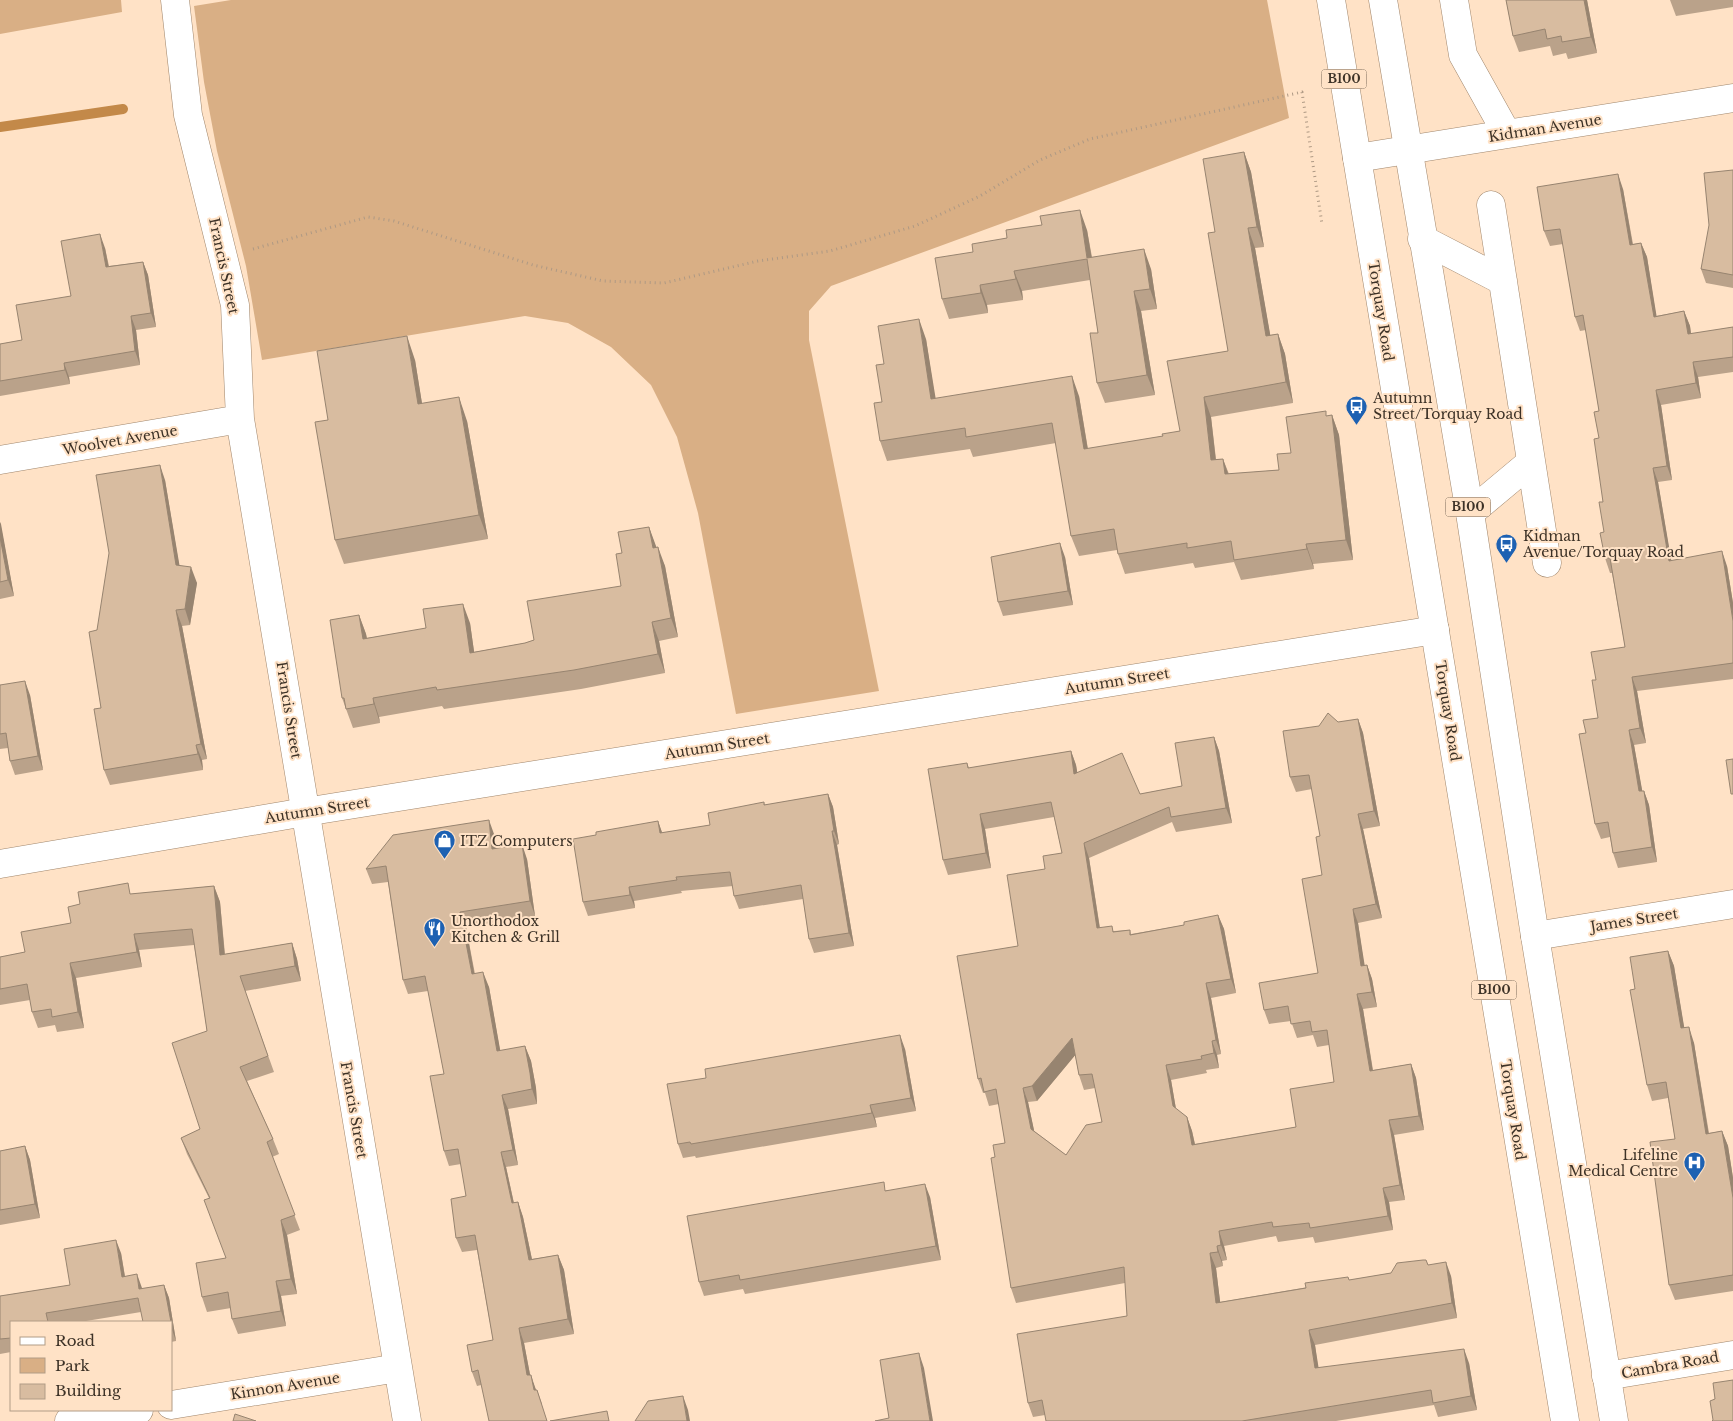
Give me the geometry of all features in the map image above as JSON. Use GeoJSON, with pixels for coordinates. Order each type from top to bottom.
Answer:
{"type":"FeatureCollection","features":[{"type":"Feature","properties":{"kind":"street","name":"Francis Street"},"geometry":{"type":"LineString","coordinates":[[175,0],[188,114],[235,305],[240,419],[407,1421]]}},
{"type":"Feature","properties":{"kind":"street","name":"Torquay Road"},"geometry":{"type":"LineString","coordinates":[[1331,0],[1565,1421]]}},
{"type":"Feature","properties":{"kind":"street","name":"B100"},"geometry":{"type":"LineString","coordinates":[[1383,0],[1470,514],[1535,936],[1614,1421]]}},
{"type":"Feature","properties":{"kind":"street"},"geometry":{"type":"LineString","coordinates":[[1454,0],[1463,55],[1507,134]]}},
{"type":"Feature","properties":{"kind":"street","name":"Kidman Avenue"},"geometry":{"type":"LineString","coordinates":[[1357,158],[1733,98]]}},
{"type":"Feature","properties":{"kind":"street"},"geometry":{"type":"LineString","coordinates":[[1491,205],[1546,563]]}},
{"type":"Feature","properties":{"kind":"street"},"geometry":{"type":"LineString","coordinates":[[1422,238],[1503,281]]}},
{"type":"Feature","properties":{"kind":"street","name":"Woolvet Avenue"},"geometry":{"type":"LineString","coordinates":[[0,460],[240,419]]}},
{"type":"Feature","properties":{"kind":"street"},"geometry":{"type":"LineString","coordinates":[[1470,514],[1531,462]]}},
{"type":"Feature","properties":{"kind":"street","name":"Autumn Street"},"geometry":{"type":"LineString","coordinates":[[0,864],[305,812],[1435,630]]}},
{"type":"Feature","properties":{"kind":"street","name":"James Street"},"geometry":{"type":"LineString","coordinates":[[1535,936],[1733,904]]}},
{"type":"Feature","properties":{"kind":"street","name":"Cambra Road"},"geometry":{"type":"LineString","coordinates":[[1606,1376],[1733,1355]]}},
{"type":"Feature","properties":{"kind":"street","name":"Kinnon Avenue"},"geometry":{"type":"LineString","coordinates":[[172,1405],[398,1368]]}},
{"type":"Feature","properties":{"kind":"street"},"geometry":{"type":"LineString","coordinates":[[69,1421],[133,1411]]}},
{"type":"Feature","properties":{"kind":"path"},"geometry":{"type":"LineString","coordinates":[[223,258],[368,217],[394,221],[533,265],[603,281],[664,283],[758,261],[830,251],[914,226],[980,196],[1040,160],[1090,139],[1302,92],[1322,224]]}},
{"type":"Feature","properties":{"kind":"green space"},"geometry":{"type":"Polygon","coordinates":[[[0,0],[121,0],[122,12],[0,34],[0,0]]]}},
{"type":"Feature","properties":{"kind":"green space"},"geometry":{"type":"Polygon","coordinates":[[[231,0],[1267,0],[1289,118],[831,286],[809,311],[809,340],[879,691],[736,714],[698,513],[677,437],[651,385],[611,347],[568,323],[525,316],[262,360],[246,266],[217,151],[204,82],[194,6],[231,0]]]}},
{"type":"Feature","properties":{"kind":"building"},"geometry":{"type":"Polygon","coordinates":[[[1506,0],[1584,0],[1591,37],[1562,42],[1561,36],[1547,39],[1545,29],[1513,36],[1506,0]]]}},
{"type":"Feature","properties":{"kind":"building"},"geometry":{"type":"Polygon","coordinates":[[[1244,152],[1257,227],[1248,228],[1266,336],[1278,334],[1286,382],[1204,397],[1211,460],[1223,459],[1225,474],[1279,470],[1277,454],[1291,453],[1286,417],[1326,411],[1326,416],[1332,415],[1346,540],[1306,544],[1307,549],[1234,560],[1231,541],[1187,548],[1187,543],[1118,554],[1114,529],[1071,536],[1052,423],[966,437],[965,428],[880,441],[874,403],[882,402],[876,365],[884,364],[878,326],[919,319],[931,399],[1072,376],[1084,449],[1163,436],[1162,434],[1180,431],[1167,361],[1228,351],[1208,233],[1215,232],[1203,159],[1244,152]]]}},
{"type":"Feature","properties":{"kind":"building"},"geometry":{"type":"Polygon","coordinates":[[[1733,170],[1733,275],[1701,269],[1709,225],[1704,173],[1733,170]]]}},
{"type":"Feature","properties":{"kind":"building"},"geometry":{"type":"Polygon","coordinates":[[[1618,174],[1630,245],[1641,243],[1654,317],[1684,311],[1688,334],[1733,327],[1733,357],[1693,362],[1696,383],[1656,390],[1667,466],[1653,468],[1669,561],[1722,551],[1733,621],[1733,663],[1632,677],[1640,728],[1629,730],[1639,791],[1644,791],[1652,847],[1613,853],[1608,822],[1595,824],[1579,734],[1586,733],[1583,720],[1598,718],[1592,680],[1596,680],[1591,652],[1625,647],[1610,558],[1605,558],[1600,533],[1604,532],[1599,502],[1603,502],[1594,439],[1599,438],[1594,412],[1599,411],[1583,315],[1575,317],[1560,229],[1544,231],[1537,187],[1618,174]]]}},
{"type":"Feature","properties":{"kind":"building"},"geometry":{"type":"Polygon","coordinates":[[[1080,210],[1087,258],[1144,249],[1150,289],[1134,291],[1147,375],[1097,383],[1090,333],[1098,333],[1087,259],[1014,271],[1016,279],[980,285],[981,293],[942,299],[935,258],[973,252],[972,244],[1007,238],[1006,230],[1042,225],[1040,216],[1080,210]]]}},
{"type":"Feature","properties":{"kind":"building"},"geometry":{"type":"Polygon","coordinates":[[[100,234],[106,267],[143,262],[151,313],[131,316],[135,351],[64,363],[65,370],[0,381],[0,344],[22,340],[16,305],[71,296],[61,241],[100,234]]]}},
{"type":"Feature","properties":{"kind":"building"},"geometry":{"type":"Polygon","coordinates":[[[407,336],[418,404],[459,397],[479,515],[335,540],[315,422],[328,420],[317,351],[407,336]]]}},
{"type":"Feature","properties":{"kind":"building"},"geometry":{"type":"Polygon","coordinates":[[[160,465],[176,565],[191,567],[185,609],[176,610],[201,744],[196,745],[198,754],[104,770],[94,709],[101,708],[89,632],[97,630],[109,553],[96,475],[160,465]]]}},
{"type":"Feature","properties":{"kind":"building"},"geometry":{"type":"Polygon","coordinates":[[[649,527],[653,548],[658,547],[671,618],[652,622],[658,654],[574,670],[437,690],[436,687],[373,698],[374,704],[346,709],[344,698],[342,698],[330,620],[359,615],[363,639],[426,628],[423,609],[463,604],[470,653],[525,643],[534,640],[527,601],[621,586],[616,554],[622,553],[618,532],[649,527]]]}},
{"type":"Feature","properties":{"kind":"building"},"geometry":{"type":"Polygon","coordinates":[[[0,537],[8,580],[0,582],[0,537]]]}},
{"type":"Feature","properties":{"kind":"building"},"geometry":{"type":"Polygon","coordinates":[[[1060,543],[1068,591],[998,602],[991,557],[1060,543]]]}},
{"type":"Feature","properties":{"kind":"building"},"geometry":{"type":"Polygon","coordinates":[[[25,681],[38,756],[10,761],[6,733],[0,734],[0,685],[25,681]]]}},
{"type":"Feature","properties":{"kind":"building"},"geometry":{"type":"Polygon","coordinates":[[[1328,713],[1338,722],[1358,719],[1374,811],[1358,814],[1376,904],[1353,909],[1361,966],[1367,965],[1372,992],[1357,994],[1370,1071],[1411,1064],[1419,1116],[1389,1120],[1400,1185],[1383,1188],[1388,1216],[1310,1228],[1309,1223],[1273,1227],[1272,1222],[1219,1231],[1221,1245],[1217,1246],[1218,1252],[1210,1253],[1216,1303],[1306,1288],[1305,1283],[1348,1277],[1349,1280],[1391,1273],[1397,1263],[1426,1260],[1428,1265],[1446,1262],[1452,1303],[1309,1330],[1315,1368],[1464,1349],[1471,1396],[1433,1403],[1431,1390],[1242,1421],[1046,1421],[1042,1400],[1028,1403],[1017,1334],[1127,1316],[1124,1267],[1011,1288],[991,1158],[995,1157],[993,1145],[1005,1143],[996,1089],[984,1092],[981,1078],[978,1079],[957,956],[1018,946],[1007,875],[1045,869],[1043,856],[1062,853],[1051,802],[980,814],[986,853],[943,860],[928,769],[967,763],[968,768],[1071,751],[1074,774],[1122,753],[1140,794],[1182,786],[1175,743],[1214,737],[1226,808],[1171,817],[1169,807],[1084,843],[1097,928],[1112,926],[1113,932],[1130,930],[1130,935],[1184,925],[1184,922],[1218,915],[1231,979],[1206,983],[1216,1040],[1212,1041],[1214,1053],[1201,1056],[1202,1059],[1166,1065],[1173,1106],[1187,1117],[1192,1145],[1296,1127],[1290,1089],[1334,1082],[1327,1030],[1312,1032],[1310,1021],[1291,1024],[1288,1006],[1264,1010],[1259,983],[1318,973],[1302,879],[1322,875],[1316,837],[1320,836],[1309,775],[1290,777],[1283,731],[1319,726],[1328,713]],[[1072,1038],[1032,1086],[1023,1088],[1031,1129],[1066,1155],[1086,1125],[1102,1122],[1092,1074],[1079,1075],[1072,1038]]]}},
{"type":"Feature","properties":{"kind":"building"},"geometry":{"type":"Polygon","coordinates":[[[1733,759],[1733,794],[1731,794],[1726,760],[1733,759]]]}},
{"type":"Feature","properties":{"kind":"building"},"geometry":{"type":"Polygon","coordinates":[[[828,794],[834,831],[832,831],[849,933],[809,939],[801,885],[734,896],[730,872],[676,877],[677,880],[629,887],[630,895],[583,902],[573,839],[596,835],[596,832],[658,821],[660,833],[710,825],[708,813],[764,802],[764,805],[828,794]]]}},
{"type":"Feature","properties":{"kind":"building"},"geometry":{"type":"Polygon","coordinates":[[[489,820],[492,849],[522,844],[530,901],[460,912],[472,974],[483,972],[497,1051],[525,1046],[530,1073],[532,1089],[502,1095],[513,1150],[501,1152],[512,1203],[518,1202],[529,1260],[558,1255],[568,1319],[519,1328],[527,1375],[531,1375],[534,1390],[537,1390],[547,1421],[489,1421],[478,1370],[472,1372],[467,1345],[493,1340],[475,1235],[456,1238],[451,1199],[466,1196],[458,1149],[444,1151],[430,1076],[444,1074],[425,976],[403,980],[386,866],[366,869],[393,835],[489,820]]]}},
{"type":"Feature","properties":{"kind":"building"},"geometry":{"type":"Polygon","coordinates":[[[128,883],[130,894],[214,886],[220,955],[292,943],[295,966],[240,976],[268,1056],[240,1067],[273,1139],[267,1142],[295,1215],[281,1220],[291,1279],[276,1281],[281,1311],[232,1319],[228,1292],[202,1297],[196,1263],[226,1258],[204,1200],[210,1198],[181,1138],[200,1129],[172,1043],[207,1031],[192,929],[134,934],[137,952],[70,963],[78,1012],[52,1017],[51,1009],[32,1012],[27,984],[0,989],[0,957],[25,952],[21,932],[71,923],[68,907],[80,904],[78,892],[128,883]]]}},
{"type":"Feature","properties":{"kind":"building"},"geometry":{"type":"Polygon","coordinates":[[[1668,951],[1681,1028],[1689,1027],[1706,1134],[1722,1131],[1733,1198],[1733,1275],[1669,1285],[1650,1142],[1675,1139],[1666,1082],[1647,1085],[1630,990],[1635,989],[1630,957],[1668,951]]]}},
{"type":"Feature","properties":{"kind":"building"},"geometry":{"type":"Polygon","coordinates":[[[900,1035],[911,1098],[870,1105],[872,1113],[691,1144],[690,1142],[678,1144],[667,1084],[706,1078],[705,1069],[900,1035]]]}},
{"type":"Feature","properties":{"kind":"building"},"geometry":{"type":"Polygon","coordinates":[[[25,1146],[35,1204],[0,1210],[0,1151],[25,1146]]]}},
{"type":"Feature","properties":{"kind":"building"},"geometry":{"type":"Polygon","coordinates":[[[884,1182],[885,1191],[925,1184],[936,1246],[740,1280],[739,1275],[699,1282],[687,1216],[884,1182]]]}},
{"type":"Feature","properties":{"kind":"building"},"geometry":{"type":"Polygon","coordinates":[[[116,1240],[122,1277],[137,1274],[139,1289],[164,1285],[171,1321],[143,1321],[138,1298],[46,1313],[48,1321],[10,1321],[10,1338],[0,1339],[0,1296],[70,1285],[64,1249],[116,1240]]]}},
{"type":"Feature","properties":{"kind":"building"},"geometry":{"type":"Polygon","coordinates":[[[919,1353],[930,1421],[875,1421],[889,1418],[880,1360],[919,1353]]]}},
{"type":"Feature","properties":{"kind":"building"},"geometry":{"type":"Polygon","coordinates":[[[1733,1380],[1733,1421],[1712,1421],[1710,1401],[1715,1399],[1713,1383],[1733,1380]]]}},
{"type":"Feature","properties":{"kind":"building"},"geometry":{"type":"Polygon","coordinates":[[[683,1396],[687,1421],[635,1421],[648,1401],[683,1396]]]}},
{"type":"Feature","properties":{"kind":"building"},"geometry":{"type":"Polygon","coordinates":[[[607,1411],[609,1421],[550,1421],[607,1411]]]}},
{"type":"Feature","properties":{"kind":"building"},"geometry":{"type":"Polygon","coordinates":[[[235,1414],[256,1421],[233,1421],[235,1414]]]}},
{"type":"Feature","properties":{"kind":"waterway"},"geometry":{"type":"LineString","coordinates":[[0,127],[123,109]]}},
{"type":"Feature","properties":{"kind":"place","name":"Autumn Street/Torquay Road"},"geometry":{"type":"Point","coordinates":[1357,425]}},
{"type":"Feature","properties":{"kind":"place","name":"Kidman Avenue/Torquay Road"},"geometry":{"type":"Point","coordinates":[1507,563]}},
{"type":"Feature","properties":{"kind":"place","name":"ITZ Computers"},"geometry":{"type":"Point","coordinates":[444,860]}},
{"type":"Feature","properties":{"kind":"place","name":"Unorthodox Kitchen & Grill"},"geometry":{"type":"Point","coordinates":[435,948]}},
{"type":"Feature","properties":{"kind":"place","name":"Lifeline Medical Centre"},"geometry":{"type":"Point","coordinates":[1694,1182]}}]}
